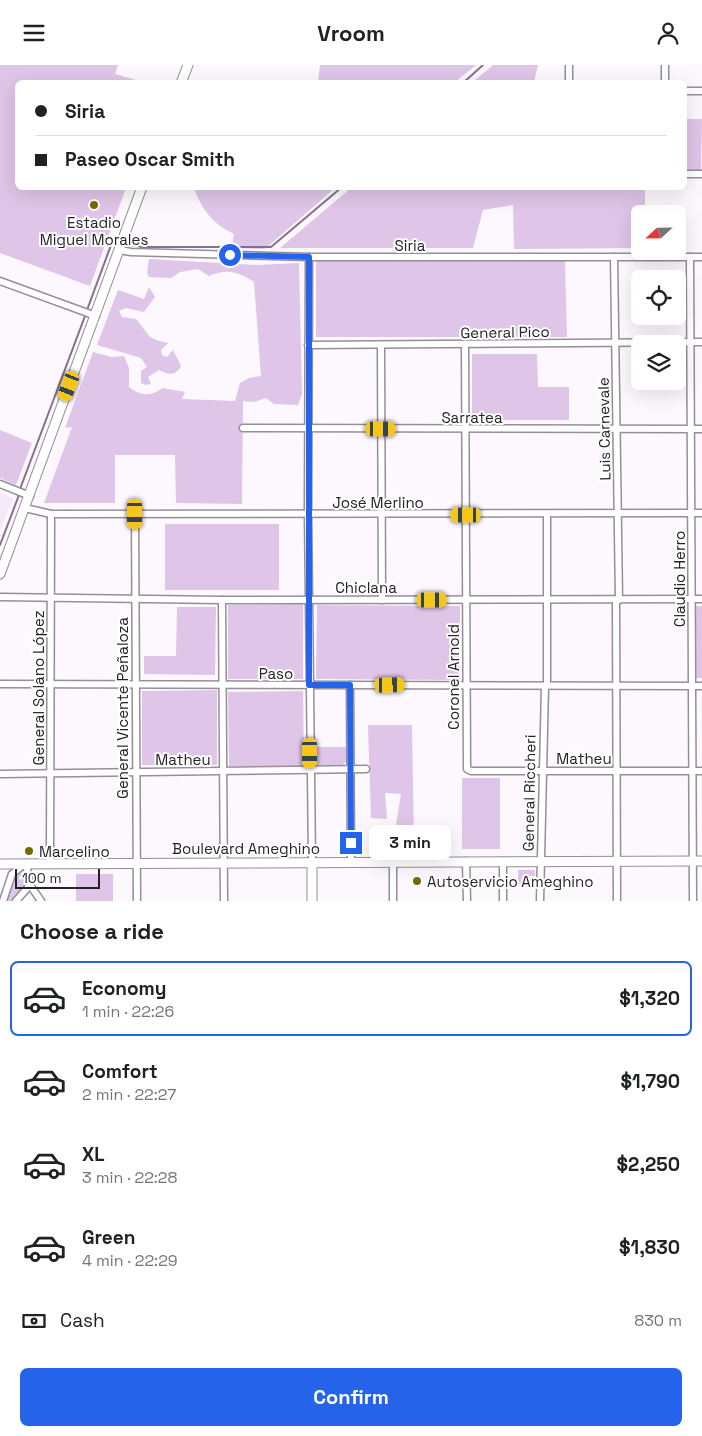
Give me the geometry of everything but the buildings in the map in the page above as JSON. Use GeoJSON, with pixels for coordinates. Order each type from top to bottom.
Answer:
{"type":"FeatureCollection","features":[{"type":"Feature","properties":{"kind":"main road"},"geometry":{"type":"LineString","coordinates":[[182,80],[188,65]]}},
{"type":"Feature","properties":{"kind":"main road"},"geometry":{"type":"LineString","coordinates":[[0,574],[141,190]]}},
{"type":"Feature","properties":{"kind":"main road"},"geometry":{"type":"LineString","coordinates":[[312,861],[312,901]]}},
{"type":"Feature","properties":{"kind":"main road","name":"Boulevard Ameghino"},"geometry":{"type":"LineString","coordinates":[[0,864],[312,861],[697,861]]}},
{"type":"Feature","properties":{"kind":"street"},"geometry":{"type":"LineString","coordinates":[[569,65],[569,80]]}},
{"type":"Feature","properties":{"kind":"street"},"geometry":{"type":"LineString","coordinates":[[665,65],[665,80]]}},
{"type":"Feature","properties":{"kind":"street"},"geometry":{"type":"LineString","coordinates":[[687,91],[702,91]]}},
{"type":"Feature","properties":{"kind":"street"},"geometry":{"type":"LineString","coordinates":[[687,174],[702,174]]}},
{"type":"Feature","properties":{"kind":"street","name":"Siria"},"geometry":{"type":"LineString","coordinates":[[119,250],[130,252],[309,257],[702,257]]}},
{"type":"Feature","properties":{"kind":"street"},"geometry":{"type":"LineString","coordinates":[[309,257],[308,513],[312,861]]}},
{"type":"Feature","properties":{"kind":"street","name":"Luis Carnevale"},"geometry":{"type":"LineString","coordinates":[[614,257],[618,513],[617,901]]}},
{"type":"Feature","properties":{"kind":"street","name":"Claudio Herro"},"geometry":{"type":"LineString","coordinates":[[690,257],[692,771],[697,861],[692,901]]}},
{"type":"Feature","properties":{"kind":"street"},"geometry":{"type":"LineString","coordinates":[[0,281],[96,316]]}},
{"type":"Feature","properties":{"kind":"street","name":"General Pico"},"geometry":{"type":"LineString","coordinates":[[308,345],[465,345],[702,341]]}},
{"type":"Feature","properties":{"kind":"street"},"geometry":{"type":"LineString","coordinates":[[381,345],[382,600]]}},
{"type":"Feature","properties":{"kind":"street","name":"Coronel Arnold"},"geometry":{"type":"LineString","coordinates":[[465,345],[465,684],[467,769]]}},
{"type":"Feature","properties":{"kind":"street","name":"Sarratea"},"geometry":{"type":"LineString","coordinates":[[243,428],[702,429]]}},
{"type":"Feature","properties":{"kind":"street"},"geometry":{"type":"LineString","coordinates":[[0,485],[30,496]]}},
{"type":"Feature","properties":{"kind":"street","name":"José Merlino"},"geometry":{"type":"LineString","coordinates":[[25,508],[51,514],[308,513],[547,515],[702,513]]}},
{"type":"Feature","properties":{"kind":"street","name":"General Solano López"},"geometry":{"type":"LineString","coordinates":[[50,863],[51,514]]}},
{"type":"Feature","properties":{"kind":"street","name":"General Vicente Peñaloza"},"geometry":{"type":"LineString","coordinates":[[135,514],[137,901]]}},
{"type":"Feature","properties":{"kind":"street","name":"General Riccheri"},"geometry":{"type":"LineString","coordinates":[[540,901],[542,771],[546,686],[547,515]]}},
{"type":"Feature","properties":{"kind":"street","name":"Chiclana"},"geometry":{"type":"LineString","coordinates":[[0,597],[134,600],[702,599]]}},
{"type":"Feature","properties":{"kind":"street"},"geometry":{"type":"LineString","coordinates":[[222,600],[224,901]]}},
{"type":"Feature","properties":{"kind":"street","name":"Paso"},"geometry":{"type":"LineString","coordinates":[[0,684],[702,686]]}},
{"type":"Feature","properties":{"kind":"street"},"geometry":{"type":"LineString","coordinates":[[350,685],[351,861]]}},
{"type":"Feature","properties":{"kind":"street","name":"Matheu"},"geometry":{"type":"LineString","coordinates":[[0,774],[366,769]]}},
{"type":"Feature","properties":{"kind":"street","name":"Matheu"},"geometry":{"type":"LineString","coordinates":[[467,769],[471,771],[702,771]]}},
{"type":"Feature","properties":{"kind":"street"},"geometry":{"type":"LineString","coordinates":[[393,861],[393,901]]}},
{"type":"Feature","properties":{"kind":"street"},"geometry":{"type":"LineString","coordinates":[[466,861],[466,901]]}},
{"type":"Feature","properties":{"kind":"street"},"geometry":{"type":"LineString","coordinates":[[503,861],[503,901]]}},
{"type":"Feature","properties":{"kind":"street"},"geometry":{"type":"LineString","coordinates":[[3,901],[12,874],[26,863],[30,885],[41,901]]}},
{"type":"Feature","properties":{"kind":"street"},"geometry":{"type":"LineString","coordinates":[[16,901],[30,885]]}},
{"type":"Feature","properties":{"kind":"shaded area"},"geometry":{"type":"Polygon","coordinates":[[[0,65],[118,65],[115,74],[136,80],[15,80],[15,190],[125,190],[90,286],[0,253],[0,65]]]}},
{"type":"Feature","properties":{"kind":"shaded area"},"geometry":{"type":"Polygon","coordinates":[[[320,65],[476,65],[457,80],[318,80],[320,65]]]}},
{"type":"Feature","properties":{"kind":"shaded area"},"geometry":{"type":"Polygon","coordinates":[[[493,65],[538,65],[534,80],[475,80],[493,65]]]}},
{"type":"Feature","properties":{"kind":"shaded area"},"geometry":{"type":"Polygon","coordinates":[[[687,119],[702,119],[701,172],[687,172],[687,119]]]}},
{"type":"Feature","properties":{"kind":"shaded area"},"geometry":{"type":"Polygon","coordinates":[[[195,190],[333,190],[265,249],[231,248],[234,234],[214,221],[201,203],[195,190]]]}},
{"type":"Feature","properties":{"kind":"shaded area"},"geometry":{"type":"Polygon","coordinates":[[[349,190],[645,190],[645,205],[631,205],[631,248],[514,249],[513,205],[483,210],[473,248],[280,248],[349,190]]]}},
{"type":"Feature","properties":{"kind":"shaded area"},"geometry":{"type":"Polygon","coordinates":[[[149,259],[257,265],[299,263],[302,394],[298,405],[274,404],[266,398],[254,402],[243,401],[242,504],[176,503],[175,455],[115,455],[115,503],[44,503],[72,427],[65,428],[93,352],[112,357],[124,356],[129,368],[129,387],[142,394],[154,393],[163,388],[185,392],[182,399],[235,401],[240,383],[249,378],[261,376],[254,282],[233,272],[222,272],[209,276],[198,269],[180,272],[171,278],[149,277],[147,273],[149,259]]]}},
{"type":"Feature","properties":{"kind":"shaded area"},"geometry":{"type":"Polygon","coordinates":[[[316,261],[565,261],[567,337],[316,337],[316,261]]]}},
{"type":"Feature","properties":{"kind":"shaded area"},"geometry":{"type":"Polygon","coordinates":[[[149,287],[155,297],[144,312],[126,308],[119,311],[122,317],[136,319],[155,340],[168,343],[161,350],[162,355],[167,357],[173,350],[181,366],[177,372],[172,374],[159,370],[148,377],[151,384],[146,385],[141,383],[141,371],[147,367],[141,358],[97,345],[118,290],[144,299],[149,287]]]}},
{"type":"Feature","properties":{"kind":"shaded area"},"geometry":{"type":"Polygon","coordinates":[[[472,354],[537,354],[538,387],[569,387],[569,420],[472,420],[472,354]]]}},
{"type":"Feature","properties":{"kind":"shaded area"},"geometry":{"type":"Polygon","coordinates":[[[0,430],[32,443],[16,485],[0,478],[0,430]]]}},
{"type":"Feature","properties":{"kind":"shaded area"},"geometry":{"type":"Polygon","coordinates":[[[0,493],[13,498],[0,531],[0,493]]]}},
{"type":"Feature","properties":{"kind":"shaded area"},"geometry":{"type":"Polygon","coordinates":[[[165,524],[279,524],[279,590],[165,590],[165,524]]]}},
{"type":"Feature","properties":{"kind":"shaded area"},"geometry":{"type":"Polygon","coordinates":[[[303,604],[303,679],[228,679],[228,605],[303,604]]]}},
{"type":"Feature","properties":{"kind":"shaded area"},"geometry":{"type":"Polygon","coordinates":[[[317,605],[460,606],[459,680],[316,679],[317,605]]]}},
{"type":"Feature","properties":{"kind":"shaded area"},"geometry":{"type":"Polygon","coordinates":[[[696,606],[702,606],[702,678],[696,678],[696,606]]]}},
{"type":"Feature","properties":{"kind":"shaded area"},"geometry":{"type":"Polygon","coordinates":[[[177,607],[216,607],[215,675],[144,674],[144,656],[176,656],[177,607]]]}},
{"type":"Feature","properties":{"kind":"shaded area"},"geometry":{"type":"Polygon","coordinates":[[[217,690],[217,765],[142,765],[142,691],[217,690]]]}},
{"type":"Feature","properties":{"kind":"shaded area"},"geometry":{"type":"Polygon","coordinates":[[[303,691],[304,766],[229,766],[228,692],[303,691]]]}},
{"type":"Feature","properties":{"kind":"shaded area"},"geometry":{"type":"Polygon","coordinates":[[[368,725],[412,725],[414,842],[404,842],[395,831],[401,794],[385,793],[387,819],[371,818],[368,725]]]}},
{"type":"Feature","properties":{"kind":"shaded area"},"geometry":{"type":"Polygon","coordinates":[[[314,747],[346,747],[346,761],[343,765],[317,765],[314,747]]]}},
{"type":"Feature","properties":{"kind":"shaded area"},"geometry":{"type":"Polygon","coordinates":[[[462,778],[500,778],[500,849],[462,849],[462,778]]]}},
{"type":"Feature","properties":{"kind":"shaded area"},"geometry":{"type":"Polygon","coordinates":[[[518,870],[535,870],[535,876],[523,876],[522,884],[518,884],[518,870]]]}},
{"type":"Feature","properties":{"kind":"shaded area"},"geometry":{"type":"Polygon","coordinates":[[[20,873],[26,876],[25,886],[13,901],[7,901],[16,875],[20,873]]]}},
{"type":"Feature","properties":{"kind":"shaded area"},"geometry":{"type":"Polygon","coordinates":[[[76,874],[113,874],[113,901],[76,901],[76,874]]]}},
{"type":"Feature","properties":{"kind":"waterway"},"geometry":{"type":"LineString","coordinates":[[466,80],[483,65]]}},
{"type":"Feature","properties":{"kind":"waterway"},"geometry":{"type":"LineString","coordinates":[[126,244],[142,247],[271,247],[338,190]]}},
{"type":"Feature","properties":{"kind":"waterway"},"geometry":{"type":"LineString","coordinates":[[117,229],[119,224]]}},
{"type":"Feature","properties":{"kind":"waterway"},"geometry":{"type":"LineString","coordinates":[[87,310],[114,237]]}},
{"type":"Feature","properties":{"kind":"waterway"},"geometry":{"type":"LineString","coordinates":[[20,489],[85,316]]}},
{"type":"Feature","properties":{"kind":"waterway"},"geometry":{"type":"LineString","coordinates":[[0,545],[19,495]]}},
{"type":"Feature","properties":{"kind":"place","name":"Estadio Miguel Morales"},"geometry":{"type":"Point","coordinates":[94,205]}},
{"type":"Feature","properties":{"kind":"place","name":"Marcelino"},"geometry":{"type":"Point","coordinates":[29,851]}},
{"type":"Feature","properties":{"kind":"place","name":"Autoservicio Ameghino"},"geometry":{"type":"Point","coordinates":[417,881]}},
{"type":"Feature","properties":{"kind":"route"},"geometry":{"type":"LineString","coordinates":[[230,255],[309,257],[309,685],[350,685],[351,843]]}}]}
